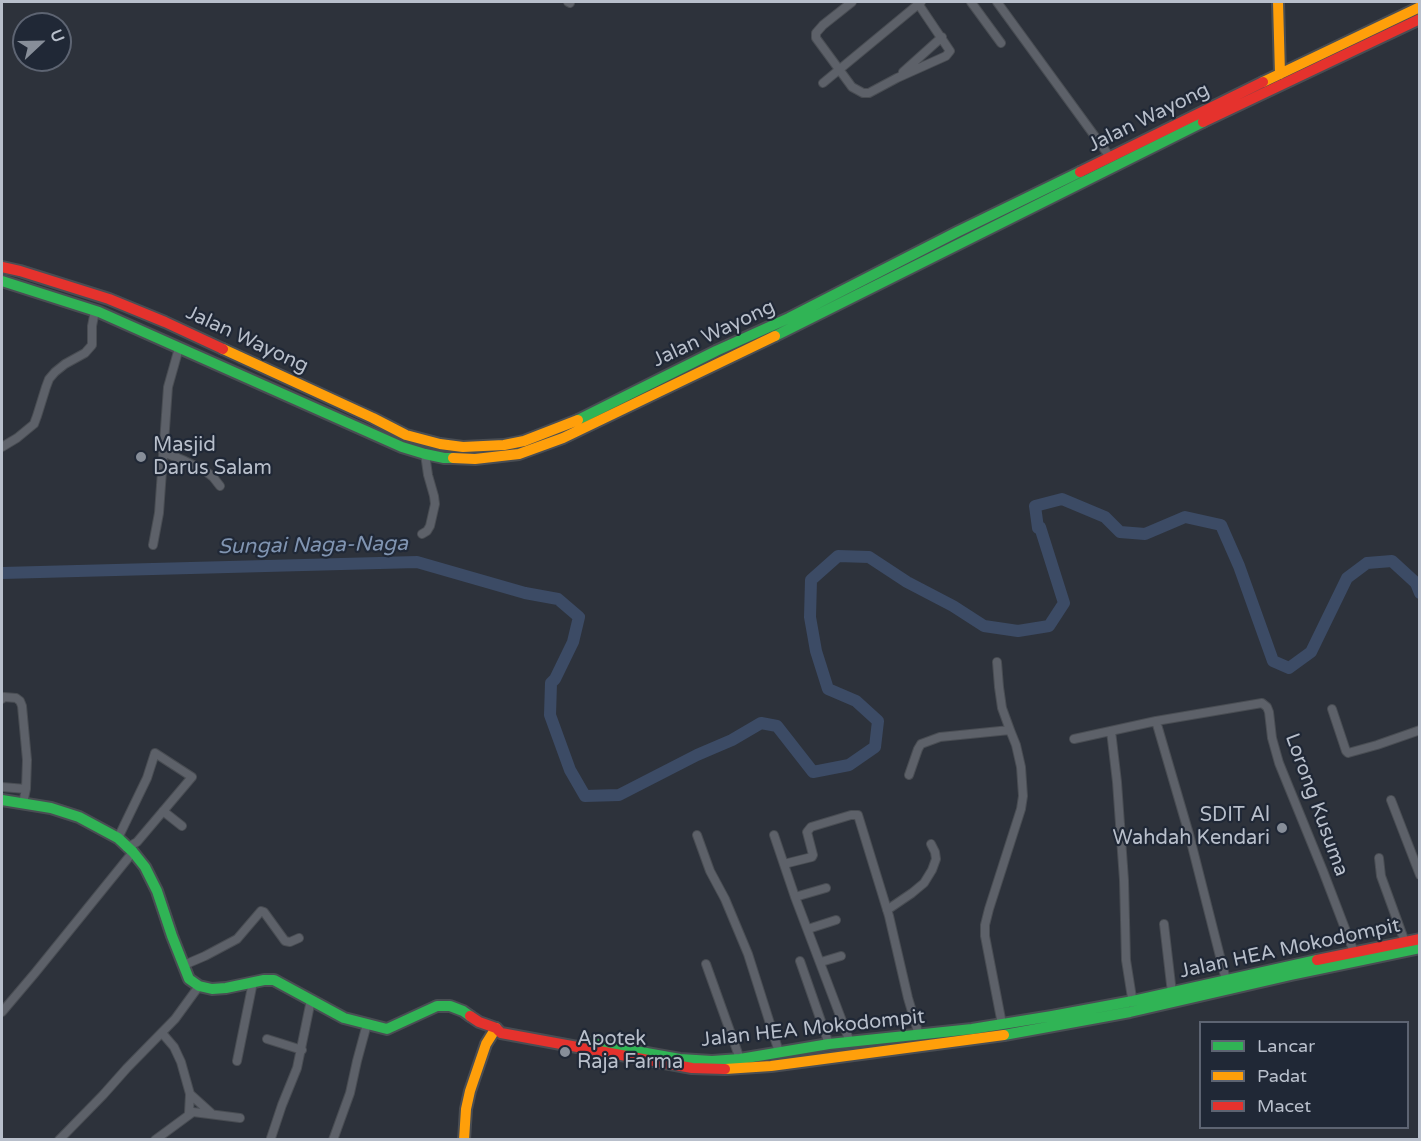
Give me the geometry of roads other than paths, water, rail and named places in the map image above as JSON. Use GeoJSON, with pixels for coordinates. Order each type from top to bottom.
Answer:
{"type":"FeatureCollection","features":[{"type":"Feature","properties":{"kind":"main road"},"geometry":{"type":"LineString","coordinates":[[1278,2],[1280,74]]}},
{"type":"Feature","properties":{"kind":"main road","name":"Jalan Wayong"},"geometry":{"type":"LineString","coordinates":[[2,267],[109,299],[165,322],[406,435],[440,444],[463,447],[504,445],[524,441],[573,423],[716,351],[789,318],[957,232],[1419,7]]}},
{"type":"Feature","properties":{"kind":"main road","name":"Jalan Wayong"},"geometry":{"type":"LineString","coordinates":[[2,281],[95,311],[392,443],[425,454],[454,459],[497,458],[519,454],[563,438],[839,304],[1196,124],[1281,86],[1419,19]]}},
{"type":"Feature","properties":{"kind":"main road"},"geometry":{"type":"LineString","coordinates":[[55,297],[60,283]]}},
{"type":"Feature","properties":{"kind":"main road"},"geometry":{"type":"LineString","coordinates":[[2,800],[51,808],[78,817],[118,838],[145,867],[157,891],[189,979],[199,986],[212,989],[226,988],[274,980],[344,1018],[387,1029],[416,1014],[444,1005],[455,1007],[479,1022],[496,1029]]}},
{"type":"Feature","properties":{"kind":"main road","name":"Jalan HEA Mokodompit"},"geometry":{"type":"LineString","coordinates":[[496,1029],[512,1029],[680,1059],[712,1061],[740,1059],[829,1044],[908,1042],[919,1035],[1014,1033],[1314,965],[1354,952],[1419,939]]}},
{"type":"Feature","properties":{"kind":"main road","name":"Jalan HEA Mokodompit"},"geometry":{"type":"LineString","coordinates":[[496,1029],[501,1033],[692,1068],[719,1070],[771,1066],[908,1042],[973,1034],[1002,1024],[1133,1006],[1172,993],[1226,980],[1419,948]]}},
{"type":"Feature","properties":{"kind":"main road"},"geometry":{"type":"LineString","coordinates":[[464,1140],[466,1108],[470,1091],[486,1044],[496,1029]]}},
{"type":"Feature","properties":{"kind":"main road"},"geometry":{"type":"LineString","coordinates":[[470,1140],[469,1113],[496,1029]]}},
{"type":"Feature","properties":{"kind":"street"},"geometry":{"type":"LineString","coordinates":[[823,83],[838,69],[919,2],[950,51],[869,93],[858,91],[852,87],[838,69],[816,38],[816,33],[852,2]]}},
{"type":"Feature","properties":{"kind":"street"},"geometry":{"type":"LineString","coordinates":[[971,2],[1001,43]]}},
{"type":"Feature","properties":{"kind":"street"},"geometry":{"type":"LineString","coordinates":[[997,2],[1110,157]]}},
{"type":"Feature","properties":{"kind":"street"},"geometry":{"type":"LineString","coordinates":[[897,78],[942,37]]}},
{"type":"Feature","properties":{"kind":"street"},"geometry":{"type":"LineString","coordinates":[[2,447],[34,424],[49,379],[55,372],[92,345],[95,311]]}},
{"type":"Feature","properties":{"kind":"street"},"geometry":{"type":"LineString","coordinates":[[153,545],[159,513],[168,387],[179,348]]}},
{"type":"Feature","properties":{"kind":"street"},"geometry":{"type":"LineString","coordinates":[[163,452],[204,470],[220,486]]}},
{"type":"Feature","properties":{"kind":"street"},"geometry":{"type":"LineString","coordinates":[[422,534],[430,526],[435,504],[425,454]]}},
{"type":"Feature","properties":{"kind":"street"},"geometry":{"type":"LineString","coordinates":[[997,662],[1002,708],[1016,745],[1021,767],[1023,796],[985,925],[985,936],[1002,1024]]}},
{"type":"Feature","properties":{"kind":"street"},"geometry":{"type":"LineString","coordinates":[[2,699],[4,697],[16,698],[20,701],[27,754],[26,789],[23,803]]}},
{"type":"Feature","properties":{"kind":"street","name":"Lorong Kusuma"},"geometry":{"type":"LineString","coordinates":[[1156,721],[1257,703],[1262,703],[1267,707],[1279,763],[1354,952]]}},
{"type":"Feature","properties":{"kind":"street"},"geometry":{"type":"LineString","coordinates":[[1332,708],[1346,751],[1349,753],[1419,730]]}},
{"type":"Feature","properties":{"kind":"street"},"geometry":{"type":"LineString","coordinates":[[1074,739],[1156,721],[1189,834],[1226,980]]}},
{"type":"Feature","properties":{"kind":"street"},"geometry":{"type":"LineString","coordinates":[[909,775],[918,749],[924,742],[948,735],[1010,730]]}},
{"type":"Feature","properties":{"kind":"street"},"geometry":{"type":"LineString","coordinates":[[1111,731],[1124,880],[1126,960],[1133,1006]]}},
{"type":"Feature","properties":{"kind":"street"},"geometry":{"type":"LineString","coordinates":[[2,1012],[130,850],[130,846],[137,842],[192,777],[155,753],[143,786],[118,838]]}},
{"type":"Feature","properties":{"kind":"street"},"geometry":{"type":"LineString","coordinates":[[2,787],[26,789]]}},
{"type":"Feature","properties":{"kind":"street"},"geometry":{"type":"LineString","coordinates":[[1391,800],[1419,874]]}},
{"type":"Feature","properties":{"kind":"street"},"geometry":{"type":"LineString","coordinates":[[163,811],[182,826]]}},
{"type":"Feature","properties":{"kind":"street"},"geometry":{"type":"LineString","coordinates":[[784,864],[813,857],[807,832],[811,827],[858,815],[887,910],[919,1035]]}},
{"type":"Feature","properties":{"kind":"street"},"geometry":{"type":"LineString","coordinates":[[697,835],[710,871],[725,898],[748,954],[779,1052]]}},
{"type":"Feature","properties":{"kind":"street"},"geometry":{"type":"LineString","coordinates":[[774,835],[850,1042]]}},
{"type":"Feature","properties":{"kind":"street"},"geometry":{"type":"LineString","coordinates":[[887,910],[924,883],[936,859],[931,844]]}},
{"type":"Feature","properties":{"kind":"street"},"geometry":{"type":"LineString","coordinates":[[1379,858],[1381,876],[1405,942]]}},
{"type":"Feature","properties":{"kind":"street"},"geometry":{"type":"LineString","coordinates":[[795,897],[826,888]]}},
{"type":"Feature","properties":{"kind":"street"},"geometry":{"type":"LineString","coordinates":[[184,965],[237,939],[261,911],[285,941],[298,939]]}},
{"type":"Feature","properties":{"kind":"street"},"geometry":{"type":"LineString","coordinates":[[808,929],[836,920]]}},
{"type":"Feature","properties":{"kind":"street"},"geometry":{"type":"LineString","coordinates":[[1164,924],[1172,993]]}},
{"type":"Feature","properties":{"kind":"street"},"geometry":{"type":"LineString","coordinates":[[820,962],[841,956]]}},
{"type":"Feature","properties":{"kind":"street"},"geometry":{"type":"LineString","coordinates":[[800,961],[829,1044]]}},
{"type":"Feature","properties":{"kind":"street"},"geometry":{"type":"LineString","coordinates":[[706,964],[740,1059]]}},
{"type":"Feature","properties":{"kind":"street"},"geometry":{"type":"LineString","coordinates":[[237,1061],[253,982]]}},
{"type":"Feature","properties":{"kind":"street"},"geometry":{"type":"LineString","coordinates":[[58,1140],[184,1009],[199,986]]}},
{"type":"Feature","properties":{"kind":"street"},"geometry":{"type":"LineString","coordinates":[[271,1138],[297,1068],[311,1000]]}},
{"type":"Feature","properties":{"kind":"street"},"geometry":{"type":"LineString","coordinates":[[333,1140],[350,1093],[367,1024]]}},
{"type":"Feature","properties":{"kind":"street"},"geometry":{"type":"LineString","coordinates":[[162,1033],[181,1062],[190,1094],[189,1113]]}},
{"type":"Feature","properties":{"kind":"street"},"geometry":{"type":"LineString","coordinates":[[267,1038],[302,1050]]}},
{"type":"Feature","properties":{"kind":"street"},"geometry":{"type":"LineString","coordinates":[[190,1094],[212,1114]]}},
{"type":"Feature","properties":{"kind":"street"},"geometry":{"type":"LineString","coordinates":[[155,1140],[189,1113],[240,1118]]}},
{"type":"Feature","properties":{"kind":"waterway","name":"Sungai Naga-Naga"},"geometry":{"type":"LineString","coordinates":[[2,573],[417,562],[525,593],[558,599],[579,617],[573,642],[551,683],[550,715],[570,770],[585,796],[619,795],[697,755],[732,740],[761,723],[777,726],[813,772],[849,765],[875,747],[878,721],[856,701],[828,689],[816,651],[810,617],[811,580],[838,556],[869,557],[907,582],[953,606],[984,626],[1018,631],[1049,626],[1064,603],[1040,527],[1038,528],[1035,506],[1062,499],[1105,517],[1120,532],[1145,534],[1185,517],[1221,525],[1239,566],[1273,661],[1289,668],[1311,652],[1347,578],[1367,563],[1392,561],[1416,583],[1420,593]]}},
{"type":"Feature","properties":{"kind":"place","name":"Masjid Darus Salam"},"geometry":{"type":"Point","coordinates":[141,457]}},
{"type":"Feature","properties":{"kind":"place","name":"SDIT Al Wahdah Kendari"},"geometry":{"type":"Point","coordinates":[1282,828]}},
{"type":"Feature","properties":{"kind":"place","name":"Apotek Raja Farma"},"geometry":{"type":"Point","coordinates":[565,1052]}}]}
